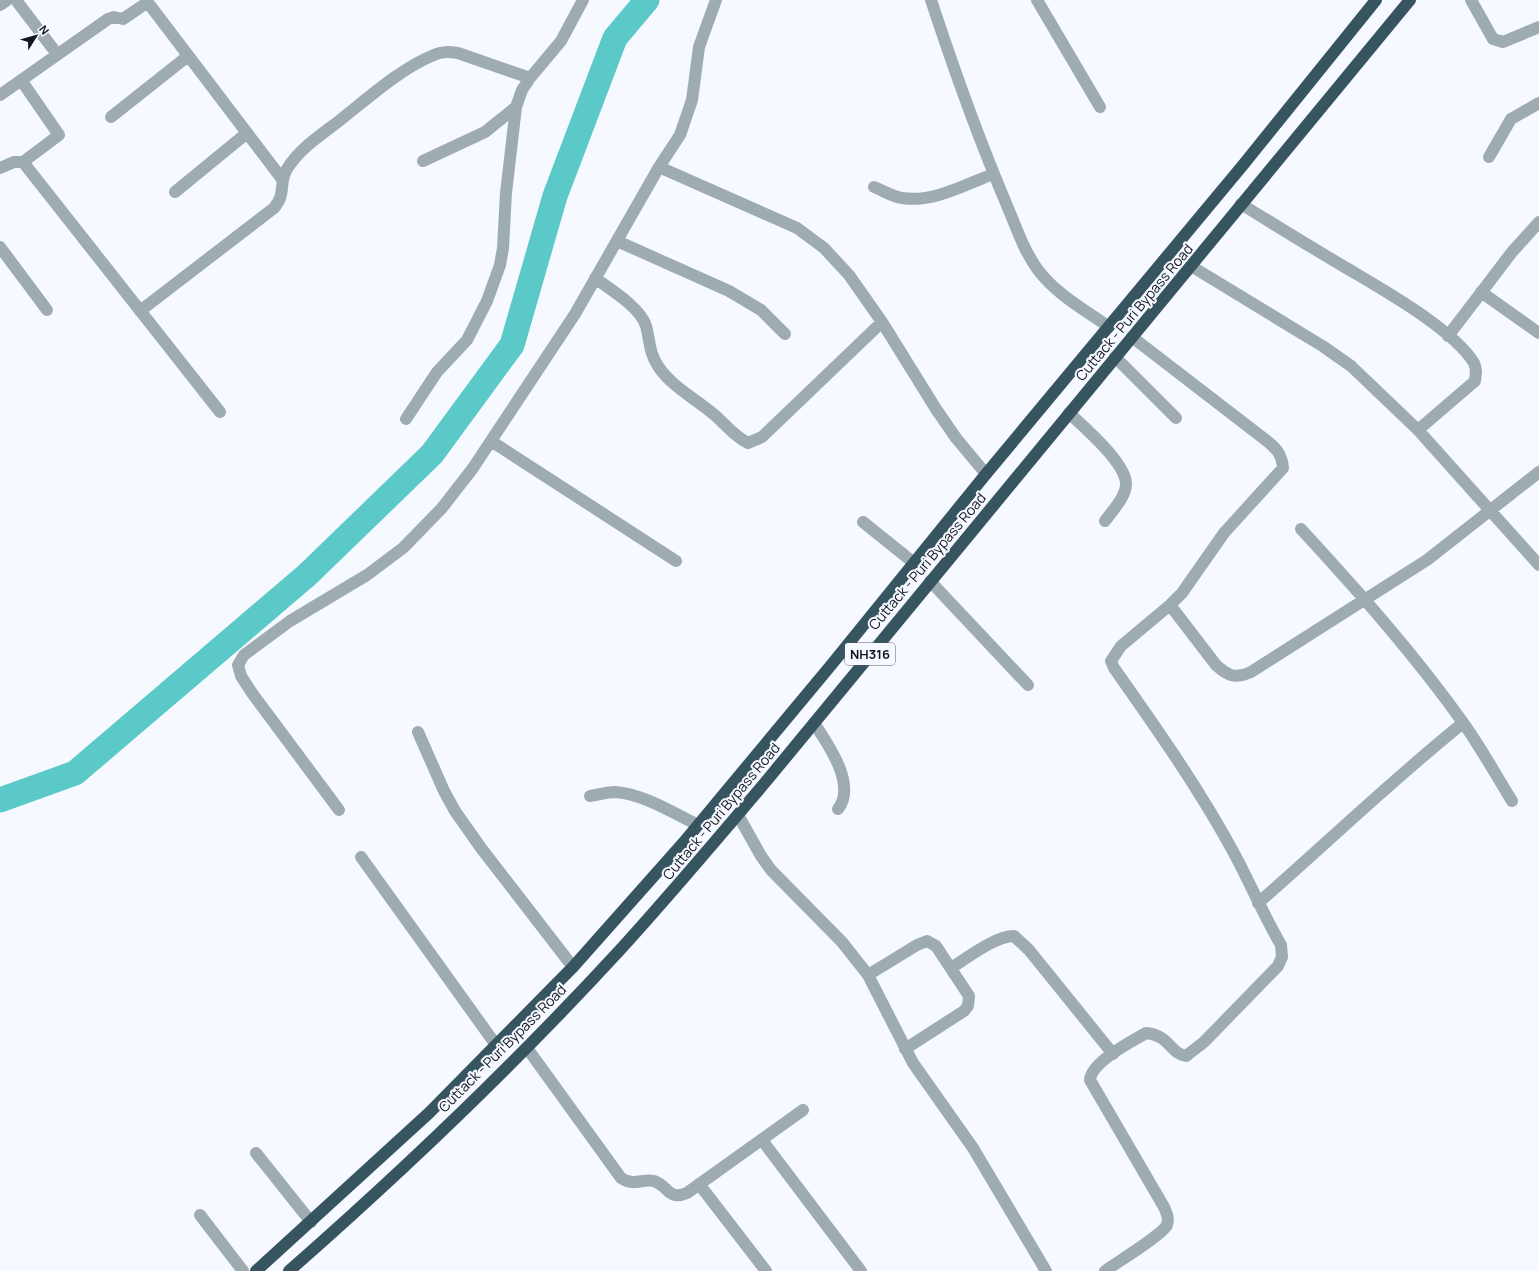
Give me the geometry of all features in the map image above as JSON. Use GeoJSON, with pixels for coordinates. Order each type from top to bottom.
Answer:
{"type":"FeatureCollection","features":[{"type":"Feature","properties":{"kind":"highway","name":"Cuttack - Puri Bypass Road"},"geometry":{"type":"LineString","coordinates":[[256,1271],[429,1113],[573,967],[698,825],[986,474],[1243,165],[1376,0]]}},
{"type":"Feature","properties":{"kind":"highway","name":"Cuttack - Puri Bypass Road"},"geometry":{"type":"LineString","coordinates":[[289,1271],[373,1197],[527,1048],[619,951],[738,815],[930,580],[1410,0]]}},
{"type":"Feature","properties":{"kind":"street"},"geometry":{"type":"LineString","coordinates":[[0,5],[7,0]]}},
{"type":"Feature","properties":{"kind":"street"},"geometry":{"type":"LineString","coordinates":[[16,0],[57,54]]}},
{"type":"Feature","properties":{"kind":"street"},"geometry":{"type":"LineString","coordinates":[[406,419],[437,372],[467,340],[487,301],[495,282],[503,248],[506,193],[516,107],[522,90],[530,78],[561,41],[583,0]]}},
{"type":"Feature","properties":{"kind":"street"},"geometry":{"type":"LineString","coordinates":[[339,810],[252,693],[241,676],[238,665],[244,654],[290,621],[367,575],[403,548],[442,508],[474,468],[575,314],[659,167],[680,135],[692,100],[700,47],[716,0]]}},
{"type":"Feature","properties":{"kind":"street"},"geometry":{"type":"LineString","coordinates":[[931,0],[965,100],[993,174],[1028,253],[1038,270],[1051,284],[1109,327]]}},
{"type":"Feature","properties":{"kind":"street"},"geometry":{"type":"LineString","coordinates":[[1036,0],[1100,107]]}},
{"type":"Feature","properties":{"kind":"street"},"geometry":{"type":"LineString","coordinates":[[1471,0],[1493,39],[1503,42],[1539,27]]}},
{"type":"Feature","properties":{"kind":"street"},"geometry":{"type":"LineString","coordinates":[[0,95],[108,19],[114,17],[122,18],[147,1],[282,178]]}},
{"type":"Feature","properties":{"kind":"street"},"geometry":{"type":"LineString","coordinates":[[140,311],[274,208],[281,200],[282,178],[287,168],[309,144],[387,84],[435,54],[447,52],[458,53],[530,78]]}},
{"type":"Feature","properties":{"kind":"street"},"geometry":{"type":"LineString","coordinates":[[110,117],[188,56]]}},
{"type":"Feature","properties":{"kind":"street"},"geometry":{"type":"LineString","coordinates":[[0,168],[14,162],[23,162],[59,135],[21,80]]}},
{"type":"Feature","properties":{"kind":"street"},"geometry":{"type":"LineString","coordinates":[[1489,157],[1510,119],[1539,103]]}},
{"type":"Feature","properties":{"kind":"street"},"geometry":{"type":"LineString","coordinates":[[423,161],[485,132],[516,107]]}},
{"type":"Feature","properties":{"kind":"street"},"geometry":{"type":"LineString","coordinates":[[175,192],[247,133]]}},
{"type":"Feature","properties":{"kind":"street"},"geometry":{"type":"LineString","coordinates":[[23,162],[220,412]]}},
{"type":"Feature","properties":{"kind":"street"},"geometry":{"type":"LineString","coordinates":[[659,167],[797,228],[824,248],[849,275],[882,322],[936,409],[956,438],[986,474]]}},
{"type":"Feature","properties":{"kind":"street"},"geometry":{"type":"LineString","coordinates":[[874,187],[901,198],[917,199],[934,196],[993,174]]}},
{"type":"Feature","properties":{"kind":"street"},"geometry":{"type":"LineString","coordinates":[[1241,204],[1396,298],[1448,336],[1474,364],[1477,371],[1475,381],[1418,430]]}},
{"type":"Feature","properties":{"kind":"street"},"geometry":{"type":"LineString","coordinates":[[1448,336],[1512,252],[1539,222]]}},
{"type":"Feature","properties":{"kind":"street"},"geometry":{"type":"LineString","coordinates":[[617,241],[735,294],[761,310],[785,334]]}},
{"type":"Feature","properties":{"kind":"street"},"geometry":{"type":"LineString","coordinates":[[0,247],[47,310]]}},
{"type":"Feature","properties":{"kind":"street"},"geometry":{"type":"LineString","coordinates":[[1191,266],[1324,347],[1351,366],[1418,430],[1539,565]]}},
{"type":"Feature","properties":{"kind":"street"},"geometry":{"type":"LineString","coordinates":[[595,278],[640,314],[646,324],[650,352],[658,367],[668,378],[712,413],[740,440],[748,443],[762,438],[882,322]]}},
{"type":"Feature","properties":{"kind":"street"},"geometry":{"type":"LineString","coordinates":[[1482,292],[1539,333]]}},
{"type":"Feature","properties":{"kind":"street"},"geometry":{"type":"LineString","coordinates":[[1105,1271],[1166,1227],[1169,1218],[1161,1201],[1090,1080],[1090,1073],[1097,1065],[1146,1033],[1158,1034],[1169,1042],[1178,1054],[1186,1056],[1204,1042],[1278,966],[1282,957],[1280,945],[1235,855],[1206,804],[1143,708],[1114,668],[1111,661],[1121,646],[1170,605],[1192,580],[1224,533],[1283,468],[1283,458],[1267,441],[1132,336]]}},
{"type":"Feature","properties":{"kind":"street"},"geometry":{"type":"LineString","coordinates":[[1115,357],[1176,418]]}},
{"type":"Feature","properties":{"kind":"street"},"geometry":{"type":"LineString","coordinates":[[1069,413],[1098,440],[1123,472],[1126,484],[1123,494],[1105,521]]}},
{"type":"Feature","properties":{"kind":"street"},"geometry":{"type":"LineString","coordinates":[[491,441],[676,561]]}},
{"type":"Feature","properties":{"kind":"street"},"geometry":{"type":"LineString","coordinates":[[1170,605],[1216,665],[1224,673],[1232,676],[1241,676],[1251,672],[1428,560],[1491,512],[1539,472]]}},
{"type":"Feature","properties":{"kind":"street"},"geometry":{"type":"LineString","coordinates":[[863,522],[914,563]]}},
{"type":"Feature","properties":{"kind":"street"},"geometry":{"type":"LineString","coordinates":[[1301,528],[1366,599],[1463,723],[1512,801]]}},
{"type":"Feature","properties":{"kind":"street"},"geometry":{"type":"LineString","coordinates":[[930,580],[1028,685]]}},
{"type":"Feature","properties":{"kind":"street"},"geometry":{"type":"LineString","coordinates":[[814,723],[830,747],[839,769],[845,796],[843,803],[838,809]]}},
{"type":"Feature","properties":{"kind":"street"},"geometry":{"type":"LineString","coordinates":[[1258,903],[1326,844],[1392,782],[1463,723]]}},
{"type":"Feature","properties":{"kind":"street"},"geometry":{"type":"LineString","coordinates":[[418,732],[444,791],[455,811],[481,848],[573,967]]}},
{"type":"Feature","properties":{"kind":"street"},"geometry":{"type":"LineString","coordinates":[[590,796],[614,792],[632,796],[656,804],[698,825]]}},
{"type":"Feature","properties":{"kind":"street"},"geometry":{"type":"LineString","coordinates":[[738,815],[761,856],[771,870],[842,942],[868,975],[913,1063],[969,1143],[1046,1271]]}},
{"type":"Feature","properties":{"kind":"street"},"geometry":{"type":"LineString","coordinates":[[361,857],[496,1045]]}},
{"type":"Feature","properties":{"kind":"street"},"geometry":{"type":"LineString","coordinates":[[951,968],[996,941],[1006,936],[1014,936],[1029,950],[1113,1054]]}},
{"type":"Feature","properties":{"kind":"street"},"geometry":{"type":"LineString","coordinates":[[868,975],[927,941],[936,946],[969,996],[968,1006],[906,1049]]}},
{"type":"Feature","properties":{"kind":"street"},"geometry":{"type":"LineString","coordinates":[[527,1048],[621,1178],[634,1183],[651,1180],[673,1195],[680,1196],[700,1184],[804,1110]]}},
{"type":"Feature","properties":{"kind":"street"},"geometry":{"type":"LineString","coordinates":[[762,1140],[861,1271]]}},
{"type":"Feature","properties":{"kind":"street"},"geometry":{"type":"LineString","coordinates":[[256,1153],[310,1222]]}},
{"type":"Feature","properties":{"kind":"street"},"geometry":{"type":"LineString","coordinates":[[700,1184],[766,1271]]}},
{"type":"Feature","properties":{"kind":"street"},"geometry":{"type":"LineString","coordinates":[[200,1215],[243,1271]]}},
{"type":"Feature","properties":{"kind":"waterway"},"geometry":{"type":"LineString","coordinates":[[0,800],[75,773],[307,575],[432,454],[512,345],[555,196],[615,38],[647,0]]}}]}
